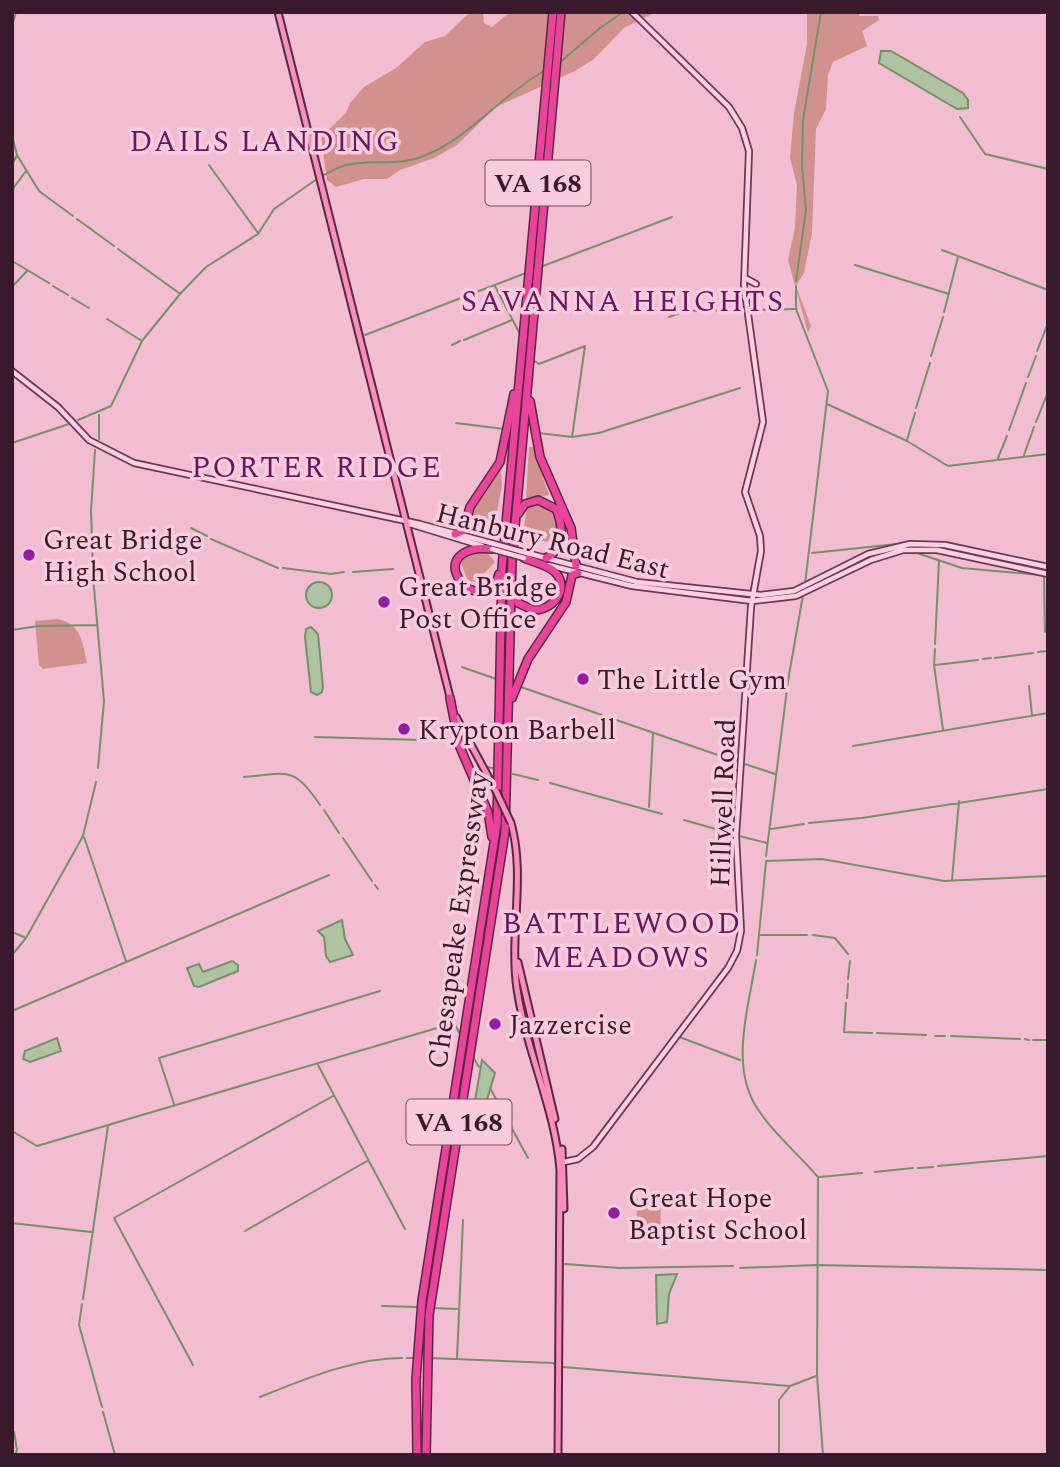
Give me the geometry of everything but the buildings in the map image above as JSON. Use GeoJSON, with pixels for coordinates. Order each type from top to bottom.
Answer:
{"type":"FeatureCollection","features":[{"type":"Feature","properties":{"kind":"highway","name":"Chesapeake Expressway"},"geometry":{"type":"LineString","coordinates":[[426,1455],[429,1315],[505,832],[512,566],[556,67],[553,55],[553,12]]}},
{"type":"Feature","properties":{"kind":"highway","name":"Chesapeake Expressway"},"geometry":{"type":"LineString","coordinates":[[416,1455],[416,1379],[422,1301],[500,785],[500,601],[547,73],[561,12]]}},
{"type":"Feature","properties":{"kind":"highway"},"geometry":{"type":"LineString","coordinates":[[455,534],[464,530],[470,507],[502,457],[523,345]]}},
{"type":"Feature","properties":{"kind":"highway"},"geometry":{"type":"LineString","coordinates":[[509,720],[519,676],[561,612],[572,575],[577,570],[571,528],[546,476],[536,442],[530,398],[530,360]]}},
{"type":"Feature","properties":{"kind":"highway"},"geometry":{"type":"LineString","coordinates":[[515,521],[521,509],[531,501],[545,501],[556,509],[561,537],[557,548],[546,558]]}},
{"type":"Feature","properties":{"kind":"highway"},"geometry":{"type":"LineString","coordinates":[[491,546],[473,547],[460,555],[457,572],[466,588],[480,591],[493,586],[499,576],[505,542]]}},
{"type":"Feature","properties":{"kind":"highway"},"geometry":{"type":"LineString","coordinates":[[512,566],[514,594],[520,605],[540,611],[551,606],[560,592],[558,577],[552,570],[525,555]]}},
{"type":"Feature","properties":{"kind":"highway"},"geometry":{"type":"LineString","coordinates":[[450,698],[459,745],[489,815],[492,836],[490,862]]}},
{"type":"Feature","properties":{"kind":"main road"},"geometry":{"type":"LineString","coordinates":[[278,12],[450,698],[466,740],[511,823],[516,846],[515,973],[522,1016],[558,1150],[561,1268]]}},
{"type":"Feature","properties":{"kind":"main road","name":"Hillwell Road"},"geometry":{"type":"LineString","coordinates":[[564,1163],[578,1159],[593,1147],[723,975],[738,946],[741,917],[737,836],[753,598],[761,543],[745,492],[763,422],[749,333],[744,278],[750,158],[746,137],[729,107],[635,14]]}},
{"type":"Feature","properties":{"kind":"main road"},"geometry":{"type":"LineString","coordinates":[[744,278],[756,284]]}},
{"type":"Feature","properties":{"kind":"main road"},"geometry":{"type":"LineString","coordinates":[[12,372],[58,407],[89,440],[121,458],[406,522]]}},
{"type":"Feature","properties":{"kind":"main road","name":"Hanbury Road East"},"geometry":{"type":"LineString","coordinates":[[406,522],[491,546]]}},
{"type":"Feature","properties":{"kind":"main road","name":"Hanbury Road East"},"geometry":{"type":"LineString","coordinates":[[406,522],[419,529],[577,570],[637,582],[753,598]]}},
{"type":"Feature","properties":{"kind":"main road"},"geometry":{"type":"LineString","coordinates":[[753,598],[794,591],[868,554],[910,544],[945,545],[1048,567]]}},
{"type":"Feature","properties":{"kind":"main road"},"geometry":{"type":"LineString","coordinates":[[753,598],[796,596],[872,559],[911,550],[965,555],[1048,573]]}},
{"type":"Feature","properties":{"kind":"main road","name":"Hanbury Road East"},"geometry":{"type":"LineString","coordinates":[[525,555],[546,558],[577,570]]}},
{"type":"Feature","properties":{"kind":"main road"},"geometry":{"type":"LineString","coordinates":[[515,934],[525,1001],[564,1163],[558,1455]]}},
{"type":"Feature","properties":{"kind":"shaded area"},"geometry":{"type":"Polygon","coordinates":[[[510,12],[656,12],[624,28],[594,59],[575,71],[496,107],[457,145],[434,158],[400,170],[387,179],[364,179],[336,187],[327,180],[321,137],[346,113],[350,103],[364,87],[396,68],[425,42],[445,36],[469,13],[483,13],[484,23],[492,27],[510,12]]]}},
{"type":"Feature","properties":{"kind":"shaded area"},"geometry":{"type":"Polygon","coordinates":[[[803,12],[859,12],[859,16],[878,16],[879,20],[862,31],[867,46],[833,62],[828,75],[826,109],[816,129],[812,233],[804,273],[796,286],[811,326],[808,333],[788,260],[795,228],[797,185],[790,158],[794,113],[807,44],[807,15],[803,12]]]}},
{"type":"Feature","properties":{"kind":"shaded area"},"geometry":{"type":"Polygon","coordinates":[[[881,51],[891,51],[963,93],[968,100],[968,108],[957,109],[879,63],[881,51]]]}},
{"type":"Feature","properties":{"kind":"shaded area"},"geometry":{"type":"Polygon","coordinates":[[[529,447],[533,447],[549,495],[526,498],[529,447]]]}},
{"type":"Feature","properties":{"kind":"shaded area"},"geometry":{"type":"Polygon","coordinates":[[[501,470],[502,485],[494,527],[479,525],[472,513],[501,470]]]}},
{"type":"Feature","properties":{"kind":"shaded area"},"geometry":{"type":"Polygon","coordinates":[[[541,503],[548,505],[557,524],[554,539],[546,542],[523,533],[527,508],[541,503]]]}},
{"type":"Feature","properties":{"kind":"shaded area"},"geometry":{"type":"Polygon","coordinates":[[[470,551],[486,551],[495,562],[476,582],[468,581],[461,563],[470,551]]]}},
{"type":"Feature","properties":{"kind":"shaded area"},"geometry":{"type":"Polygon","coordinates":[[[319,582],[328,586],[332,595],[328,604],[319,608],[310,604],[306,595],[310,586],[319,582]]]}},
{"type":"Feature","properties":{"kind":"shaded area"},"geometry":{"type":"Polygon","coordinates":[[[57,619],[76,629],[87,663],[43,669],[39,665],[35,621],[57,619]]]}},
{"type":"Feature","properties":{"kind":"shaded area"},"geometry":{"type":"Polygon","coordinates":[[[311,627],[318,634],[323,687],[322,692],[317,695],[311,692],[305,637],[306,629],[311,627]]]}},
{"type":"Feature","properties":{"kind":"shaded area"},"geometry":{"type":"Polygon","coordinates":[[[342,920],[345,939],[353,955],[330,962],[326,956],[324,937],[318,931],[342,920]]]}},
{"type":"Feature","properties":{"kind":"shaded area"},"geometry":{"type":"Polygon","coordinates":[[[232,961],[238,965],[238,971],[199,987],[194,986],[187,968],[199,964],[203,972],[232,961]]]}},
{"type":"Feature","properties":{"kind":"shaded area"},"geometry":{"type":"Polygon","coordinates":[[[57,1038],[61,1051],[30,1062],[23,1059],[25,1051],[57,1038]]]}},
{"type":"Feature","properties":{"kind":"shaded area"},"geometry":{"type":"Polygon","coordinates":[[[482,1060],[495,1073],[485,1106],[474,1107],[482,1060]]]}},
{"type":"Feature","properties":{"kind":"shaded area"},"geometry":{"type":"Polygon","coordinates":[[[637,1198],[661,1198],[660,1239],[636,1238],[637,1198]]]}},
{"type":"Feature","properties":{"kind":"shaded area"},"geometry":{"type":"Polygon","coordinates":[[[677,1274],[669,1294],[667,1322],[657,1324],[656,1275],[677,1274]]]}},
{"type":"Feature","properties":{"kind":"waterway"},"geometry":{"type":"LineString","coordinates":[[12,26],[16,12]]}},
{"type":"Feature","properties":{"kind":"waterway"},"geometry":{"type":"LineString","coordinates":[[559,63],[623,12]]}},
{"type":"Feature","properties":{"kind":"waterway"},"geometry":{"type":"LineString","coordinates":[[796,281],[806,210],[802,167],[803,120],[821,12]]}},
{"type":"Feature","properties":{"kind":"waterway"},"geometry":{"type":"LineString","coordinates":[[322,176],[346,165],[412,160],[438,149],[469,129],[513,92],[544,71]]}},
{"type":"Feature","properties":{"kind":"waterway"},"geometry":{"type":"LineString","coordinates":[[960,117],[985,154],[1048,169]]}},
{"type":"Feature","properties":{"kind":"waterway"},"geometry":{"type":"LineString","coordinates":[[12,136],[17,155],[12,165]]}},
{"type":"Feature","properties":{"kind":"waterway"},"geometry":{"type":"LineString","coordinates":[[17,155],[39,191],[73,216]]}},
{"type":"Feature","properties":{"kind":"waterway"},"geometry":{"type":"LineString","coordinates":[[209,165],[258,233]]}},
{"type":"Feature","properties":{"kind":"waterway"},"geometry":{"type":"LineString","coordinates":[[12,190],[26,171]]}},
{"type":"Feature","properties":{"kind":"waterway"},"geometry":{"type":"LineString","coordinates":[[78,420],[111,406],[142,341],[206,267],[258,234],[274,209],[317,179]]}},
{"type":"Feature","properties":{"kind":"waterway"},"geometry":{"type":"LineString","coordinates":[[543,266],[672,217]]}},
{"type":"Feature","properties":{"kind":"waterway"},"geometry":{"type":"LineString","coordinates":[[77,219],[114,246]]}},
{"type":"Feature","properties":{"kind":"waterway"},"geometry":{"type":"LineString","coordinates":[[118,249],[179,293]]}},
{"type":"Feature","properties":{"kind":"waterway"},"geometry":{"type":"LineString","coordinates":[[942,250],[1048,290]]}},
{"type":"Feature","properties":{"kind":"waterway"},"geometry":{"type":"LineString","coordinates":[[944,312],[958,257]]}},
{"type":"Feature","properties":{"kind":"waterway"},"geometry":{"type":"LineString","coordinates":[[12,261],[49,283]]}},
{"type":"Feature","properties":{"kind":"waterway"},"geometry":{"type":"LineString","coordinates":[[855,265],[949,294]]}},
{"type":"Feature","properties":{"kind":"waterway"},"geometry":{"type":"LineString","coordinates":[[12,287],[27,271]]}},
{"type":"Feature","properties":{"kind":"waterway"},"geometry":{"type":"LineString","coordinates":[[365,335],[526,273]]}},
{"type":"Feature","properties":{"kind":"waterway"},"geometry":{"type":"LineString","coordinates":[[53,286],[68,295]]}},
{"type":"Feature","properties":{"kind":"waterway"},"geometry":{"type":"LineString","coordinates":[[495,286],[520,334]]}},
{"type":"Feature","properties":{"kind":"waterway"},"geometry":{"type":"LineString","coordinates":[[796,286],[796,309],[828,391],[805,584]]}},
{"type":"Feature","properties":{"kind":"waterway"},"geometry":{"type":"LineString","coordinates":[[72,298],[89,308]]}},
{"type":"Feature","properties":{"kind":"waterway"},"geometry":{"type":"LineString","coordinates":[[749,310],[795,309]]}},
{"type":"Feature","properties":{"kind":"waterway"},"geometry":{"type":"LineString","coordinates":[[669,317],[685,311],[744,310]]}},
{"type":"Feature","properties":{"kind":"waterway"},"geometry":{"type":"LineString","coordinates":[[931,356],[943,317]]}},
{"type":"Feature","properties":{"kind":"waterway"},"geometry":{"type":"LineString","coordinates":[[107,319],[142,341]]}},
{"type":"Feature","properties":{"kind":"waterway"},"geometry":{"type":"LineString","coordinates":[[464,340],[512,320]]}},
{"type":"Feature","properties":{"kind":"waterway"},"geometry":{"type":"LineString","coordinates":[[1037,351],[1048,323]]}},
{"type":"Feature","properties":{"kind":"waterway"},"geometry":{"type":"LineString","coordinates":[[452,345],[460,341]]}},
{"type":"Feature","properties":{"kind":"waterway"},"geometry":{"type":"LineString","coordinates":[[533,360],[539,364],[585,346],[572,437]]}},
{"type":"Feature","properties":{"kind":"waterway"},"geometry":{"type":"LineString","coordinates":[[1028,377],[1036,356]]}},
{"type":"Feature","properties":{"kind":"waterway"},"geometry":{"type":"LineString","coordinates":[[916,408],[930,363]]}},
{"type":"Feature","properties":{"kind":"waterway"},"geometry":{"type":"LineString","coordinates":[[1009,430],[1026,383]]}},
{"type":"Feature","properties":{"kind":"waterway"},"geometry":{"type":"LineString","coordinates":[[539,433],[572,437],[599,433],[740,388]]}},
{"type":"Feature","properties":{"kind":"waterway"},"geometry":{"type":"LineString","coordinates":[[1036,422],[1048,392]]}},
{"type":"Feature","properties":{"kind":"waterway"},"geometry":{"type":"LineString","coordinates":[[827,404],[907,441],[948,466],[1048,454]]}},
{"type":"Feature","properties":{"kind":"waterway"},"geometry":{"type":"LineString","coordinates":[[907,440],[915,413]]}},
{"type":"Feature","properties":{"kind":"waterway"},"geometry":{"type":"LineString","coordinates":[[99,415],[99,439]]}},
{"type":"Feature","properties":{"kind":"waterway"},"geometry":{"type":"LineString","coordinates":[[456,423],[504,429]]}},
{"type":"Feature","properties":{"kind":"waterway"},"geometry":{"type":"LineString","coordinates":[[12,443],[69,424]]}},
{"type":"Feature","properties":{"kind":"waterway"},"geometry":{"type":"LineString","coordinates":[[1024,455],[1034,427]]}},
{"type":"Feature","properties":{"kind":"waterway"},"geometry":{"type":"LineString","coordinates":[[998,458],[1007,436]]}},
{"type":"Feature","properties":{"kind":"waterway"},"geometry":{"type":"LineString","coordinates":[[93,571],[91,511],[95,450]]}},
{"type":"Feature","properties":{"kind":"waterway"},"geometry":{"type":"LineString","coordinates":[[191,528],[207,536]]}},
{"type":"Feature","properties":{"kind":"waterway"},"geometry":{"type":"LineString","coordinates":[[211,539],[278,568]]}},
{"type":"Feature","properties":{"kind":"waterway"},"geometry":{"type":"LineString","coordinates":[[812,553],[897,544]]}},
{"type":"Feature","properties":{"kind":"waterway"},"geometry":{"type":"LineString","coordinates":[[914,552],[962,568],[1042,575]]}},
{"type":"Feature","properties":{"kind":"waterway"},"geometry":{"type":"LineString","coordinates":[[935,644],[939,561]]}},
{"type":"Feature","properties":{"kind":"waterway"},"geometry":{"type":"LineString","coordinates":[[283,568],[331,574],[344,572]]}},
{"type":"Feature","properties":{"kind":"waterway"},"geometry":{"type":"LineString","coordinates":[[353,572],[393,569]]}},
{"type":"Feature","properties":{"kind":"waterway"},"geometry":{"type":"LineString","coordinates":[[93,576],[104,701],[98,768]]}},
{"type":"Feature","properties":{"kind":"waterway"},"geometry":{"type":"LineString","coordinates":[[1044,576],[1045,632]]}},
{"type":"Feature","properties":{"kind":"waterway"},"geometry":{"type":"LineString","coordinates":[[766,856],[788,681],[803,595]]}},
{"type":"Feature","properties":{"kind":"waterway"},"geometry":{"type":"LineString","coordinates":[[12,630],[39,626],[97,625]]}},
{"type":"Feature","properties":{"kind":"waterway"},"geometry":{"type":"LineString","coordinates":[[935,649],[934,665],[943,730]]}},
{"type":"Feature","properties":{"kind":"waterway"},"geometry":{"type":"LineString","coordinates":[[1038,652],[1048,651]]}},
{"type":"Feature","properties":{"kind":"waterway"},"geometry":{"type":"LineString","coordinates":[[995,658],[1033,653]]}},
{"type":"Feature","properties":{"kind":"waterway"},"geometry":{"type":"LineString","coordinates":[[983,659],[991,658]]}},
{"type":"Feature","properties":{"kind":"waterway"},"geometry":{"type":"LineString","coordinates":[[935,665],[978,660]]}},
{"type":"Feature","properties":{"kind":"waterway"},"geometry":{"type":"LineString","coordinates":[[462,667],[496,679]]}},
{"type":"Feature","properties":{"kind":"waterway"},"geometry":{"type":"LineString","coordinates":[[518,686],[738,762]]}},
{"type":"Feature","properties":{"kind":"waterway"},"geometry":{"type":"LineString","coordinates":[[1029,686],[1032,715]]}},
{"type":"Feature","properties":{"kind":"waterway"},"geometry":{"type":"LineString","coordinates":[[853,746],[1048,713]]}},
{"type":"Feature","properties":{"kind":"waterway"},"geometry":{"type":"LineString","coordinates":[[649,807],[653,734]]}},
{"type":"Feature","properties":{"kind":"waterway"},"geometry":{"type":"LineString","coordinates":[[315,737],[422,740]]}},
{"type":"Feature","properties":{"kind":"waterway"},"geometry":{"type":"LineString","coordinates":[[745,764],[775,774]]}},
{"type":"Feature","properties":{"kind":"waterway"},"geometry":{"type":"LineString","coordinates":[[484,766],[496,769]]}},
{"type":"Feature","properties":{"kind":"waterway"},"geometry":{"type":"LineString","coordinates":[[513,774],[538,780]]}},
{"type":"Feature","properties":{"kind":"waterway"},"geometry":{"type":"LineString","coordinates":[[244,777],[289,775],[303,784],[320,805]]}},
{"type":"Feature","properties":{"kind":"waterway"},"geometry":{"type":"LineString","coordinates":[[12,955],[26,938],[83,836],[96,782]]}},
{"type":"Feature","properties":{"kind":"waterway"},"geometry":{"type":"LineString","coordinates":[[550,783],[662,814]]}},
{"type":"Feature","properties":{"kind":"waterway"},"geometry":{"type":"LineString","coordinates":[[809,823],[862,818],[1048,789]]}},
{"type":"Feature","properties":{"kind":"waterway"},"geometry":{"type":"LineString","coordinates":[[952,880],[959,801]]}},
{"type":"Feature","properties":{"kind":"waterway"},"geometry":{"type":"LineString","coordinates":[[324,810],[339,833]]}},
{"type":"Feature","properties":{"kind":"waterway"},"geometry":{"type":"LineString","coordinates":[[684,820],[733,834]]}},
{"type":"Feature","properties":{"kind":"waterway"},"geometry":{"type":"LineString","coordinates":[[771,829],[804,824]]}},
{"type":"Feature","properties":{"kind":"waterway"},"geometry":{"type":"LineString","coordinates":[[739,836],[767,843]]}},
{"type":"Feature","properties":{"kind":"waterway"},"geometry":{"type":"LineString","coordinates":[[84,837],[126,961]]}},
{"type":"Feature","properties":{"kind":"waterway"},"geometry":{"type":"LineString","coordinates":[[343,838],[372,881]]}},
{"type":"Feature","properties":{"kind":"waterway"},"geometry":{"type":"LineString","coordinates":[[766,861],[822,859],[944,881],[1048,876]]}},
{"type":"Feature","properties":{"kind":"waterway"},"geometry":{"type":"LineString","coordinates":[[757,955],[766,862]]}},
{"type":"Feature","properties":{"kind":"waterway"},"geometry":{"type":"LineString","coordinates":[[12,1011],[329,875]]}},
{"type":"Feature","properties":{"kind":"waterway"},"geometry":{"type":"LineString","coordinates":[[375,885],[378,889]]}},
{"type":"Feature","properties":{"kind":"waterway"},"geometry":{"type":"LineString","coordinates":[[12,932],[24,937]]}},
{"type":"Feature","properties":{"kind":"waterway"},"geometry":{"type":"LineString","coordinates":[[761,935],[807,935]]}},
{"type":"Feature","properties":{"kind":"waterway"},"geometry":{"type":"LineString","coordinates":[[813,935],[835,938],[848,954]]}},
{"type":"Feature","properties":{"kind":"waterway"},"geometry":{"type":"LineString","coordinates":[[756,960],[744,1033],[747,1087],[767,1122],[818,1177],[817,1375],[823,1455]]}},
{"type":"Feature","properties":{"kind":"waterway"},"geometry":{"type":"LineString","coordinates":[[848,979],[850,961]]}},
{"type":"Feature","properties":{"kind":"waterway"},"geometry":{"type":"LineString","coordinates":[[847,998],[848,984]]}},
{"type":"Feature","properties":{"kind":"waterway"},"geometry":{"type":"LineString","coordinates":[[174,1104],[159,1058],[380,991]]}},
{"type":"Feature","properties":{"kind":"waterway"},"geometry":{"type":"LineString","coordinates":[[846,1003],[844,1032],[872,1033]]}},
{"type":"Feature","properties":{"kind":"waterway"},"geometry":{"type":"LineString","coordinates":[[12,1131],[37,1146],[454,1023],[460,1034]]}},
{"type":"Feature","properties":{"kind":"waterway"},"geometry":{"type":"LineString","coordinates":[[877,1033],[926,1035]]}},
{"type":"Feature","properties":{"kind":"waterway"},"geometry":{"type":"LineString","coordinates":[[677,1036],[740,1060]]}},
{"type":"Feature","properties":{"kind":"waterway"},"geometry":{"type":"LineString","coordinates":[[935,1036],[945,1036]]}},
{"type":"Feature","properties":{"kind":"waterway"},"geometry":{"type":"LineString","coordinates":[[951,1036],[1020,1039]]}},
{"type":"Feature","properties":{"kind":"waterway"},"geometry":{"type":"LineString","coordinates":[[1025,1039],[1029,1040]]}},
{"type":"Feature","properties":{"kind":"waterway"},"geometry":{"type":"LineString","coordinates":[[1033,1040],[1048,1040]]}},
{"type":"Feature","properties":{"kind":"waterway"},"geometry":{"type":"LineString","coordinates":[[473,1057],[479,1067]]}},
{"type":"Feature","properties":{"kind":"waterway"},"geometry":{"type":"LineString","coordinates":[[318,1065],[405,1229]]}},
{"type":"Feature","properties":{"kind":"waterway"},"geometry":{"type":"LineString","coordinates":[[490,1088],[528,1158]]}},
{"type":"Feature","properties":{"kind":"waterway"},"geometry":{"type":"LineString","coordinates":[[193,1365],[114,1218],[333,1096]]}},
{"type":"Feature","properties":{"kind":"waterway"},"geometry":{"type":"LineString","coordinates":[[83,1299],[108,1126]]}},
{"type":"Feature","properties":{"kind":"waterway"},"geometry":{"type":"LineString","coordinates":[[938,1166],[1048,1156]]}},
{"type":"Feature","properties":{"kind":"waterway"},"geometry":{"type":"LineString","coordinates":[[245,1231],[367,1161]]}},
{"type":"Feature","properties":{"kind":"waterway"},"geometry":{"type":"LineString","coordinates":[[918,1168],[933,1167]]}},
{"type":"Feature","properties":{"kind":"waterway"},"geometry":{"type":"LineString","coordinates":[[875,1172],[913,1168]]}},
{"type":"Feature","properties":{"kind":"waterway"},"geometry":{"type":"LineString","coordinates":[[819,1177],[862,1173]]}},
{"type":"Feature","properties":{"kind":"waterway"},"geometry":{"type":"LineString","coordinates":[[457,1359],[463,1220]]}},
{"type":"Feature","properties":{"kind":"waterway"},"geometry":{"type":"LineString","coordinates":[[12,1223],[91,1232]]}},
{"type":"Feature","properties":{"kind":"waterway"},"geometry":{"type":"LineString","coordinates":[[565,1264],[619,1268],[733,1266]]}},
{"type":"Feature","properties":{"kind":"waterway"},"geometry":{"type":"LineString","coordinates":[[740,1268],[816,1265],[1048,1270]]}},
{"type":"Feature","properties":{"kind":"waterway"},"geometry":{"type":"LineString","coordinates":[[82,1304],[79,1325],[102,1407]]}},
{"type":"Feature","properties":{"kind":"waterway"},"geometry":{"type":"LineString","coordinates":[[382,1306],[417,1307]]}},
{"type":"Feature","properties":{"kind":"waterway"},"geometry":{"type":"LineString","coordinates":[[433,1308],[457,1309]]}},
{"type":"Feature","properties":{"kind":"waterway"},"geometry":{"type":"LineString","coordinates":[[260,1397],[348,1366],[402,1358]]}},
{"type":"Feature","properties":{"kind":"waterway"},"geometry":{"type":"LineString","coordinates":[[407,1358],[413,1358]]}},
{"type":"Feature","properties":{"kind":"waterway"},"geometry":{"type":"LineString","coordinates":[[430,1358],[553,1363],[556,1366]]}},
{"type":"Feature","properties":{"kind":"waterway"},"geometry":{"type":"LineString","coordinates":[[563,1367],[790,1386]]}},
{"type":"Feature","properties":{"kind":"waterway"},"geometry":{"type":"LineString","coordinates":[[779,1455],[779,1400],[790,1386],[816,1376]]}},
{"type":"Feature","properties":{"kind":"waterway"},"geometry":{"type":"LineString","coordinates":[[103,1412],[115,1455]]}},
{"type":"Feature","properties":{"kind":"waterway"},"geometry":{"type":"LineString","coordinates":[[14,1432],[17,1450],[15,1455]]}},
{"type":"Feature","properties":{"kind":"place","name":"Great Bridge High School"},"geometry":{"type":"Point","coordinates":[29,555]}},
{"type":"Feature","properties":{"kind":"place","name":"Great Bridge Post Office"},"geometry":{"type":"Point","coordinates":[384,602]}},
{"type":"Feature","properties":{"kind":"place","name":"The Little Gym"},"geometry":{"type":"Point","coordinates":[583,679]}},
{"type":"Feature","properties":{"kind":"place","name":"Krypton Barbell"},"geometry":{"type":"Point","coordinates":[404,729]}},
{"type":"Feature","properties":{"kind":"place","name":"Jazzercise"},"geometry":{"type":"Point","coordinates":[495,1024]}},
{"type":"Feature","properties":{"kind":"place","name":"Great Hope Baptist School"},"geometry":{"type":"Point","coordinates":[614,1213]}},
{"type":"Feature","properties":{"kind":"district","name":"DAILS LANDING"},"geometry":{"type":"Point","coordinates":[265,141]}},
{"type":"Feature","properties":{"kind":"district","name":"SAVANNA HEIGHTS"},"geometry":{"type":"Point","coordinates":[623,301]}},
{"type":"Feature","properties":{"kind":"district","name":"PORTER RIDGE"},"geometry":{"type":"Point","coordinates":[317,467]}},
{"type":"Feature","properties":{"kind":"district","name":"BATTLEWOOD MEADOWS"},"geometry":{"type":"Point","coordinates":[622,940]}}]}
